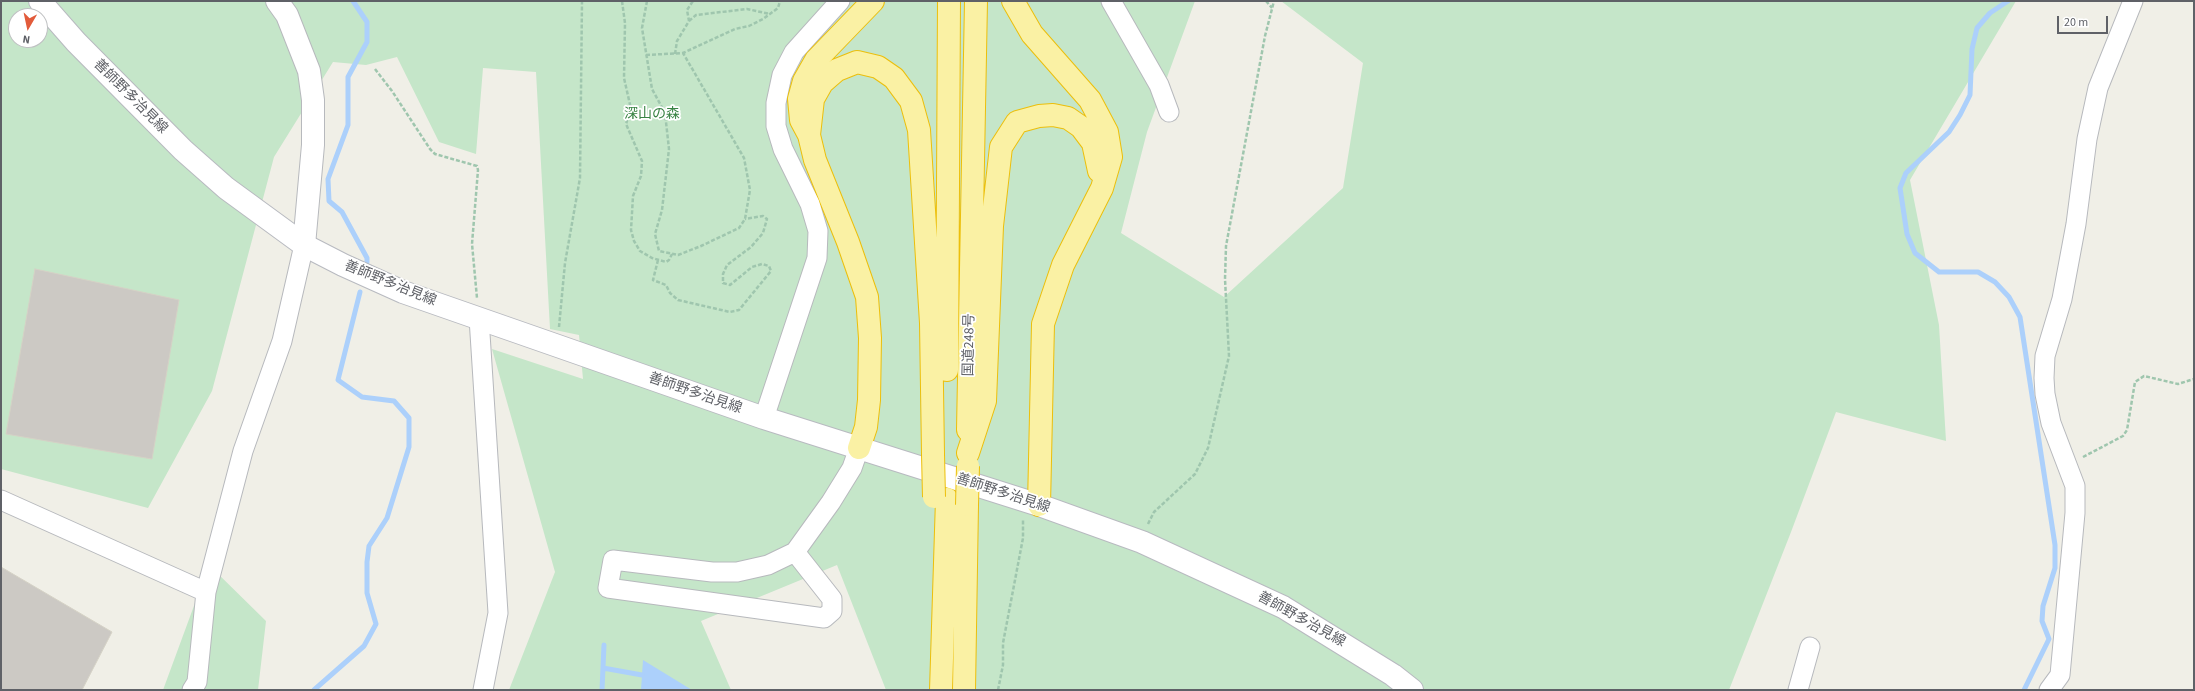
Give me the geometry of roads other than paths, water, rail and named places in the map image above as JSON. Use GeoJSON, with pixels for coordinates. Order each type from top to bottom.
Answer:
{"type":"FeatureCollection","features":[{"type":"Feature","properties":{"kind":"highway"},"geometry":{"type":"LineString","coordinates":[[859,448],[866,427],[869,400],[870,338],[867,297],[848,242],[815,160],[809,135],[801,120],[799,100],[804,81],[816,60],[872,1]]}},
{"type":"Feature","properties":{"kind":"highway","name":"国道248号"},"geometry":{"type":"LineString","coordinates":[[949,1],[940,457],[949,501],[964,690]]}},
{"type":"Feature","properties":{"kind":"highway","name":"国道248号"},"geometry":{"type":"LineString","coordinates":[[941,690],[949,501],[968,460],[976,1]]}},
{"type":"Feature","properties":{"kind":"highway"},"geometry":{"type":"LineString","coordinates":[[1013,1],[1032,34],[1090,100],[1107,132],[1111,157],[1102,188],[1063,266],[1043,324],[1039,505]]}},
{"type":"Feature","properties":{"kind":"highway"},"geometry":{"type":"LineString","coordinates":[[809,135],[813,99],[822,83],[837,70],[857,62],[878,67],[894,78],[911,101],[919,130],[940,457]]}},
{"type":"Feature","properties":{"kind":"highway"},"geometry":{"type":"LineString","coordinates":[[968,460],[985,401],[992,226],[1001,146],[1017,122],[1039,116],[1052,115],[1068,118],[1082,127],[1093,143],[1102,188]]}},
{"type":"Feature","properties":{"kind":"main road","name":"善師野多治見線"},"geometry":{"type":"LineString","coordinates":[[40,1],[76,42],[183,150],[226,188],[304,245],[403,292],[764,418],[1039,505],[1142,542],[1283,607],[1367,659],[1412,690]]}},
{"type":"Feature","properties":{"kind":"main road"},"geometry":{"type":"LineString","coordinates":[[277,1],[287,15],[309,71],[313,100],[313,145],[304,245]]}},
{"type":"Feature","properties":{"kind":"street"},"geometry":{"type":"LineString","coordinates":[[764,418],[817,258],[818,231],[810,204],[776,126],[776,103],[782,75],[794,52],[840,1]]}},
{"type":"Feature","properties":{"kind":"street"},"geometry":{"type":"LineString","coordinates":[[1111,1],[1159,85],[1169,112]]}},
{"type":"Feature","properties":{"kind":"street"},"geometry":{"type":"LineString","coordinates":[[2049,690],[2060,675],[2075,513],[2075,486],[2051,423],[2045,394],[2045,356],[2062,299],[2076,224],[2087,139],[2098,88],[2133,1]]}},
{"type":"Feature","properties":{"kind":"street"},"geometry":{"type":"LineString","coordinates":[[192,690],[197,682],[206,592],[243,451],[282,341],[304,245]]}},
{"type":"Feature","properties":{"kind":"street"},"geometry":{"type":"LineString","coordinates":[[479,318],[498,613],[483,690]]}},
{"type":"Feature","properties":{"kind":"street"},"geometry":{"type":"LineString","coordinates":[[795,552],[832,599],[832,611],[824,618],[608,588],[613,560],[712,572],[737,572],[768,564],[795,552],[831,502],[852,468],[859,448]]}},
{"type":"Feature","properties":{"kind":"street"},"geometry":{"type":"LineString","coordinates":[[1,500],[206,592]]}},
{"type":"Feature","properties":{"kind":"street"},"geometry":{"type":"LineString","coordinates":[[1798,690],[1810,647]]}},
{"type":"Feature","properties":{"kind":"water"},"geometry":{"type":"Polygon","coordinates":[[[643,660],[692,690],[641,690],[643,660]]]}},
{"type":"Feature","properties":{"kind":"waterway"},"geometry":{"type":"LineString","coordinates":[[353,1],[367,22],[367,42],[348,77],[348,125],[328,179],[329,201],[342,212],[367,258],[367,262]]}},
{"type":"Feature","properties":{"kind":"waterway"},"geometry":{"type":"LineString","coordinates":[[2008,1],[1990,13],[1977,28],[1972,49],[1970,95],[1960,115],[1949,132],[1906,173],[1900,188],[1907,234],[1915,253],[1939,272],[1978,272],[1995,282],[2009,297],[2020,317],[2055,545],[2055,568],[2043,606],[2042,621],[2049,639],[2024,690]]}},
{"type":"Feature","properties":{"kind":"waterway"},"geometry":{"type":"LineString","coordinates":[[314,690],[364,646],[376,624],[367,593],[367,562],[369,546],[387,518],[409,447],[409,418],[394,401],[362,397],[338,380],[360,292]]}},
{"type":"Feature","properties":{"kind":"waterway"},"geometry":{"type":"LineString","coordinates":[[602,690],[604,645]]}},
{"type":"Feature","properties":{"kind":"waterway"},"geometry":{"type":"LineString","coordinates":[[603,668],[642,675]]}},
{"type":"Feature","properties":{"kind":"park label","name":"深山の森"},"geometry":{"type":"Point","coordinates":[652,115]}}]}
